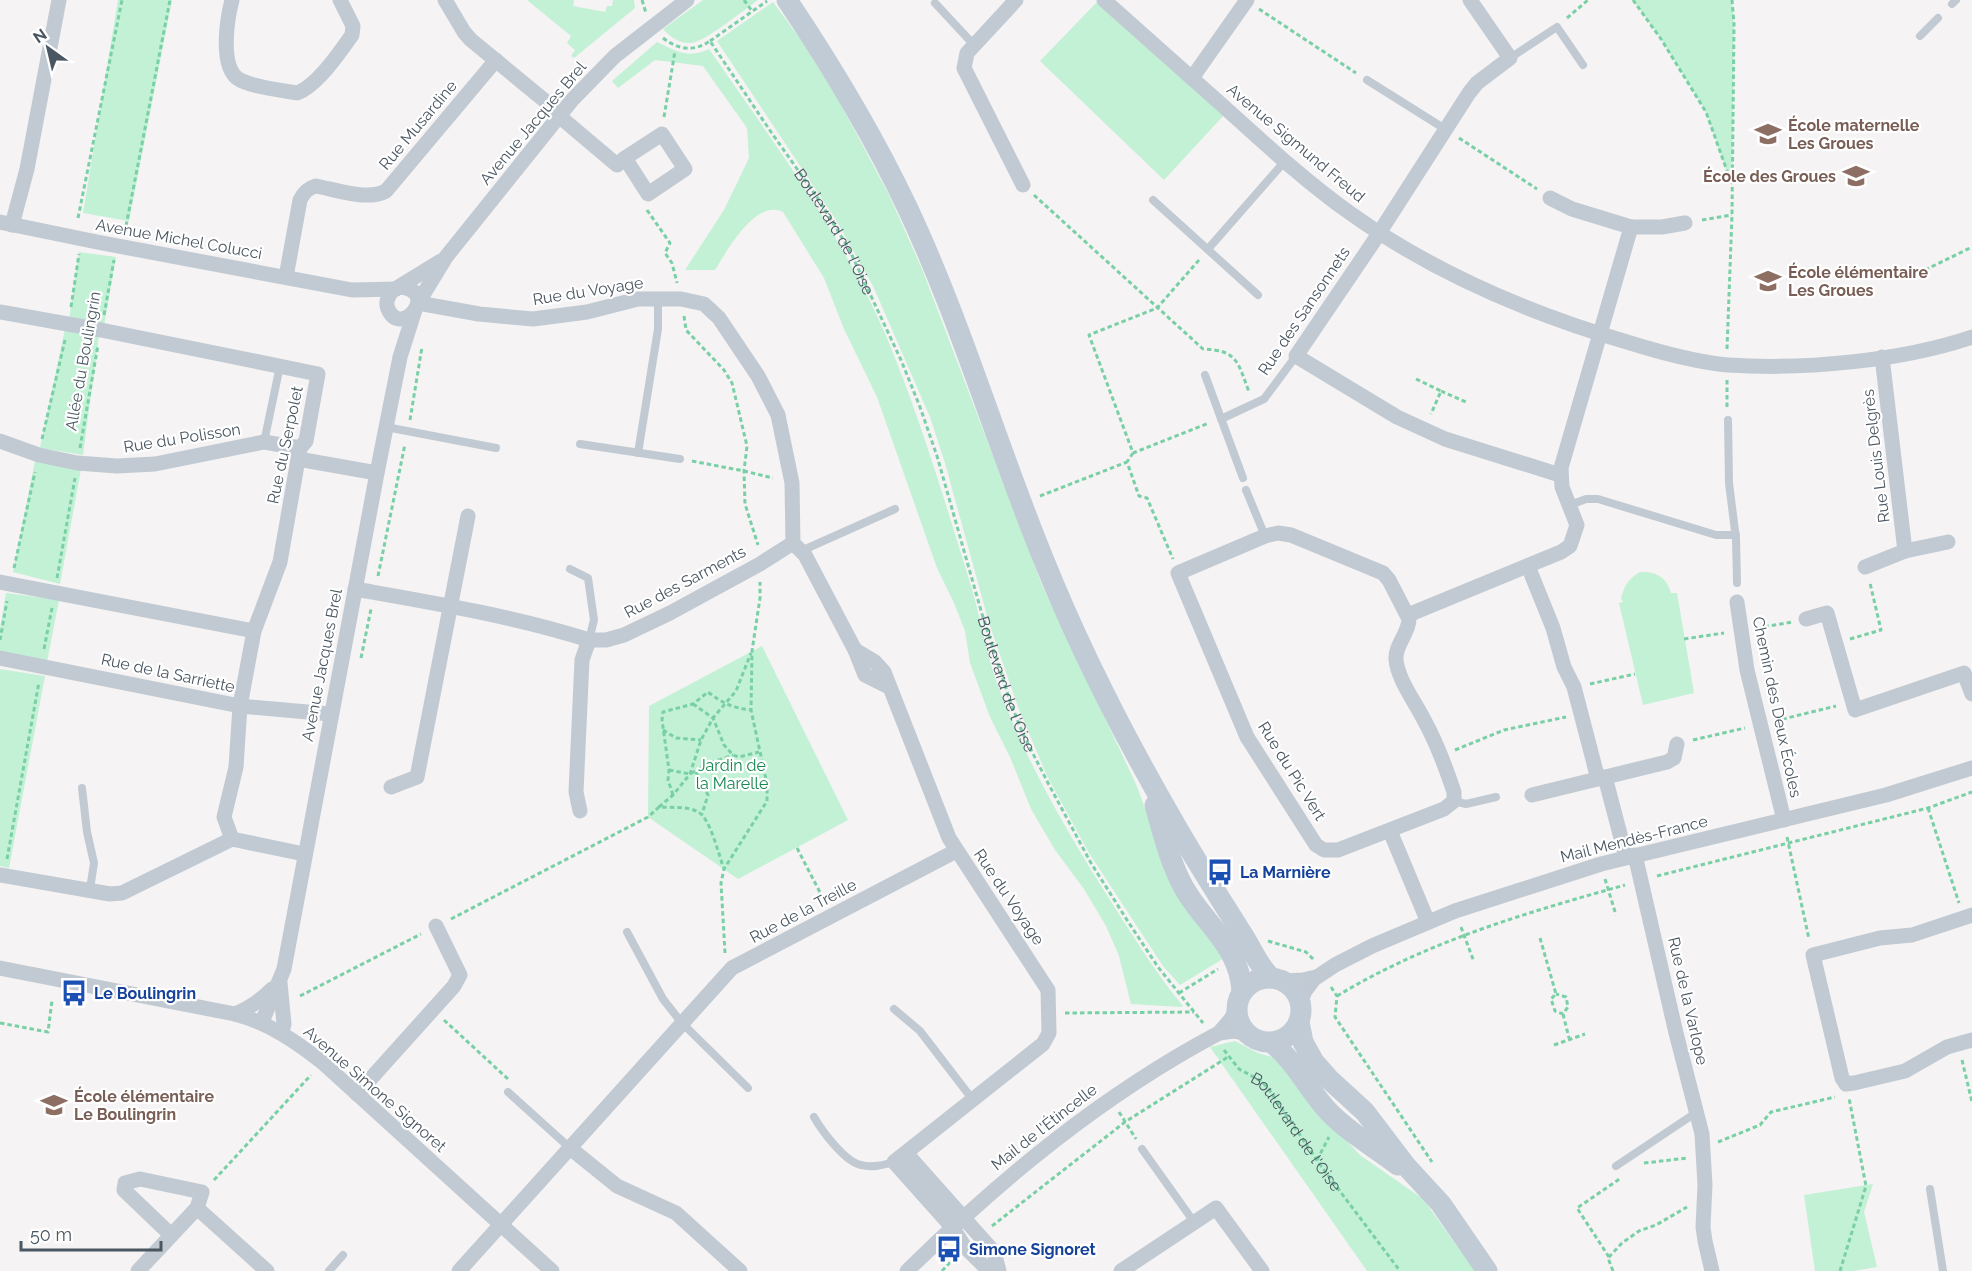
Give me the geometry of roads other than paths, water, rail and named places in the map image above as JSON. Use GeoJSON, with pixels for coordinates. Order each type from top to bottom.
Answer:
{"type":"FeatureCollection","features":[{"type":"Feature","properties":{"kind":"main road"},"geometry":{"type":"LineString","coordinates":[[788,0],[865,125],[908,209],[945,298],[1021,504],[1069,621],[1143,767],[1257,962],[1295,992],[1303,1042],[1314,1062],[1365,1112],[1406,1166],[1453,1221],[1487,1271]]}},
{"type":"Feature","properties":{"kind":"main road"},"geometry":{"type":"LineString","coordinates":[[1143,767],[1177,873],[1191,898],[1235,959],[1241,980],[1238,1022],[1246,1034],[1258,1041],[1272,1043],[1291,1034],[1300,1012]]}},
{"type":"Feature","properties":{"kind":"main road"},"geometry":{"type":"LineString","coordinates":[[1239,1001],[1257,980],[1277,980]]}},
{"type":"Feature","properties":{"kind":"main road"},"geometry":{"type":"LineString","coordinates":[[1272,1043],[1284,1054],[1338,1121],[1424,1185]]}},
{"type":"Feature","properties":{"kind":"street"},"geometry":{"type":"LineString","coordinates":[[6,224],[27,169],[59,0]]}},
{"type":"Feature","properties":{"kind":"street"},"geometry":{"type":"LineString","coordinates":[[232,0],[229,11],[226,59],[231,70],[237,78],[246,83],[297,93],[305,90],[317,79],[352,34],[353,26],[340,0]]}},
{"type":"Feature","properties":{"kind":"street"},"geometry":{"type":"LineString","coordinates":[[445,0],[464,33],[617,165],[625,159],[662,134],[685,169],[648,194],[625,159]]}},
{"type":"Feature","properties":{"kind":"street","name":"Avenue Jacques Brel"},"geometry":{"type":"LineString","coordinates":[[262,1022],[284,969],[330,714],[386,427],[400,357],[416,308],[446,257],[560,115],[599,72],[653,25],[687,0]]}},
{"type":"Feature","properties":{"kind":"street"},"geometry":{"type":"LineString","coordinates":[[1016,0],[967,53],[964,68],[1023,185]]}},
{"type":"Feature","properties":{"kind":"street","name":"Avenue Sigmund Freud"},"geometry":{"type":"LineString","coordinates":[[1104,0],[1324,194],[1379,233],[1445,271],[1531,310],[1660,352],[1727,365],[1788,365],[1881,357],[1941,346],[1972,337]]}},
{"type":"Feature","properties":{"kind":"street"},"geometry":{"type":"LineString","coordinates":[[1470,0],[1510,58]]}},
{"type":"Feature","properties":{"kind":"street"},"geometry":{"type":"LineString","coordinates":[[1192,78],[1247,1]]}},
{"type":"Feature","properties":{"kind":"street","name":"Rue des Sansonnets"},"geometry":{"type":"LineString","coordinates":[[1296,356],[1477,83],[1510,58]]}},
{"type":"Feature","properties":{"kind":"street","name":"Rue Musardine"},"geometry":{"type":"LineString","coordinates":[[286,277],[303,193],[316,186],[363,194],[378,195],[386,191],[496,60]]}},
{"type":"Feature","properties":{"kind":"street"},"geometry":{"type":"LineString","coordinates":[[1550,198],[1572,210],[1631,227],[1685,223]]}},
{"type":"Feature","properties":{"kind":"street","name":"Avenue Michel Colucci"},"geometry":{"type":"LineString","coordinates":[[6,224],[352,290],[399,288]]}},
{"type":"Feature","properties":{"kind":"street"},"geometry":{"type":"LineString","coordinates":[[1408,615],[1528,566],[1570,546],[1577,525],[1562,487],[1560,475],[1562,461],[1631,227]]}},
{"type":"Feature","properties":{"kind":"street","name":"Avenue Jacques Brel"},"geometry":{"type":"LineString","coordinates":[[399,288],[446,257]]}},
{"type":"Feature","properties":{"kind":"street"},"geometry":{"type":"LineString","coordinates":[[399,288],[411,290],[415,293],[416,308],[410,316],[400,318],[390,312],[387,300],[392,291],[399,288]]}},
{"type":"Feature","properties":{"kind":"street","name":"Avenue Michel Colucci"},"geometry":{"type":"LineString","coordinates":[[352,290],[390,312]]}},
{"type":"Feature","properties":{"kind":"street","name":"Rue du Voyage"},"geometry":{"type":"LineString","coordinates":[[416,308],[533,319],[587,312],[638,299],[681,299],[704,304],[719,318],[758,376],[778,415],[792,483],[797,547],[805,555],[855,650],[880,666],[939,816],[956,851],[1048,990],[1049,1033],[1043,1044],[900,1158]]}},
{"type":"Feature","properties":{"kind":"street","name":"Rue du Serpolet"},"geometry":{"type":"LineString","coordinates":[[0,312],[318,374],[306,441],[299,454],[280,562],[254,631],[240,706],[236,767],[224,817],[232,838]]}},
{"type":"Feature","properties":{"kind":"street","name":"Avenue Jacques Brel"},"geometry":{"type":"LineString","coordinates":[[390,312],[398,334],[400,357]]}},
{"type":"Feature","properties":{"kind":"street"},"geometry":{"type":"LineString","coordinates":[[1296,356],[1368,401],[1424,429],[1470,447],[1560,475]]}},
{"type":"Feature","properties":{"kind":"street","name":"Rue Louis Delgrès"},"geometry":{"type":"LineString","coordinates":[[1881,357],[1905,551]]}},
{"type":"Feature","properties":{"kind":"street","name":"Rue du Polisson"},"geometry":{"type":"LineString","coordinates":[[0,441],[77,463],[117,466],[155,464],[264,442],[299,454],[377,473]]}},
{"type":"Feature","properties":{"kind":"street"},"geometry":{"type":"LineString","coordinates":[[391,787],[417,777],[468,516]]}},
{"type":"Feature","properties":{"kind":"street"},"geometry":{"type":"LineString","coordinates":[[1265,536],[1278,533],[1291,536],[1383,573],[1389,580],[1408,615],[1409,624],[1397,652],[1396,661],[1412,701],[1424,719],[1454,792],[1454,801]]}},
{"type":"Feature","properties":{"kind":"street","name":"Rue du Pic Vert"},"geometry":{"type":"LineString","coordinates":[[1265,536],[1179,573],[1247,737],[1316,845],[1324,850],[1338,850],[1444,809],[1454,801]]}},
{"type":"Feature","properties":{"kind":"street"},"geometry":{"type":"LineString","coordinates":[[1865,567],[1905,551],[1948,542]]}},
{"type":"Feature","properties":{"kind":"street","name":"Rue des Sarments"},"geometry":{"type":"LineString","coordinates":[[355,590],[551,628],[590,640],[606,640],[624,635],[670,613],[760,564],[797,547]]}},
{"type":"Feature","properties":{"kind":"street","name":"Rue de la Varlope"},"geometry":{"type":"LineString","coordinates":[[1528,566],[1553,628],[1563,667],[1574,687],[1602,778],[1630,856],[1702,1134],[1705,1241],[1712,1271]]}},
{"type":"Feature","properties":{"kind":"street"},"geometry":{"type":"LineString","coordinates":[[5,583],[254,631]]}},
{"type":"Feature","properties":{"kind":"street","name":"Chemin des Deux Écoles"},"geometry":{"type":"LineString","coordinates":[[1737,602],[1747,670],[1785,825]]}},
{"type":"Feature","properties":{"kind":"street"},"geometry":{"type":"LineString","coordinates":[[1806,619],[1827,613],[1856,710],[1968,671],[1972,694]]}},
{"type":"Feature","properties":{"kind":"street"},"geometry":{"type":"LineString","coordinates":[[580,811],[576,792],[582,660],[590,640]]}},
{"type":"Feature","properties":{"kind":"street","name":"Rue de la Sarriette"},"geometry":{"type":"LineString","coordinates":[[0,658],[240,706],[330,714]]}},
{"type":"Feature","properties":{"kind":"street"},"geometry":{"type":"LineString","coordinates":[[1532,795],[1671,760],[1676,755],[1677,744]]}},
{"type":"Feature","properties":{"kind":"street","name":"Mail Mendès-France"},"geometry":{"type":"LineString","coordinates":[[1277,980],[1303,980],[1317,970],[1455,911],[1601,864],[1630,856],[1785,825],[1972,768]]}},
{"type":"Feature","properties":{"kind":"street"},"geometry":{"type":"LineString","coordinates":[[1390,831],[1428,922]]}},
{"type":"Feature","properties":{"kind":"street"},"geometry":{"type":"LineString","coordinates":[[2,875],[110,894],[122,893],[232,838],[304,854]]}},
{"type":"Feature","properties":{"kind":"street","name":"Rue de la Treille"},"geometry":{"type":"LineString","coordinates":[[459,1271],[732,968],[956,851]]}},
{"type":"Feature","properties":{"kind":"street"},"geometry":{"type":"LineString","coordinates":[[1965,1042],[1935,1053],[1905,1071],[1854,1083],[1847,1089],[1842,1078],[1813,955],[1880,938],[1912,935],[1968,917]]}},
{"type":"Feature","properties":{"kind":"street"},"geometry":{"type":"LineString","coordinates":[[357,1094],[454,986],[460,975],[435,926]]}},
{"type":"Feature","properties":{"kind":"street","name":"Avenue Simone Signoret"},"geometry":{"type":"LineString","coordinates":[[0,969],[235,1014],[262,1022],[282,1032],[322,1062],[552,1271]]}},
{"type":"Feature","properties":{"kind":"street","name":"Mail Mendès-France"},"geometry":{"type":"LineString","coordinates":[[1300,1012],[1307,987],[1317,970]]}},
{"type":"Feature","properties":{"kind":"street"},"geometry":{"type":"LineString","coordinates":[[235,1014],[259,1001],[280,980]]}},
{"type":"Feature","properties":{"kind":"street","name":"Avenue Jacques Brel"},"geometry":{"type":"LineString","coordinates":[[280,980],[282,1032]]}},
{"type":"Feature","properties":{"kind":"street","name":"Mail de l'Étincelle"},"geometry":{"type":"LineString","coordinates":[[908,1271],[957,1222],[1038,1153],[1110,1098],[1216,1035],[1231,1019],[1239,1001]]}},
{"type":"Feature","properties":{"kind":"street"},"geometry":{"type":"LineString","coordinates":[[1216,1035],[1234,1031],[1246,1034]]}},
{"type":"Feature","properties":{"kind":"street"},"geometry":{"type":"LineString","coordinates":[[570,1148],[617,1186],[676,1213],[740,1271]]}},
{"type":"Feature","properties":{"kind":"street"},"geometry":{"type":"LineString","coordinates":[[900,1158],[957,1222],[979,1236],[994,1252],[1000,1271]]}},
{"type":"Feature","properties":{"kind":"street"},"geometry":{"type":"LineString","coordinates":[[138,1271],[197,1208],[202,1192],[140,1179],[125,1183],[124,1190],[130,1198],[171,1235]]}},
{"type":"Feature","properties":{"kind":"street"},"geometry":{"type":"LineString","coordinates":[[197,1208],[267,1271]]}},
{"type":"Feature","properties":{"kind":"street"},"geometry":{"type":"LineString","coordinates":[[1121,1271],[1216,1208],[1262,1271]]}},
{"type":"Feature","properties":{"kind":"street"},"geometry":{"type":"LineString","coordinates":[[957,1222],[965,1247],[983,1264],[1000,1271]]}},
{"type":"Feature","properties":{"kind":"lane"},"geometry":{"type":"LineString","coordinates":[[935,3],[974,45]]}},
{"type":"Feature","properties":{"kind":"lane"},"geometry":{"type":"LineString","coordinates":[[1920,36],[1938,18]]}},
{"type":"Feature","properties":{"kind":"lane"},"geometry":{"type":"LineString","coordinates":[[1510,58],[1557,27],[1583,65]]}},
{"type":"Feature","properties":{"kind":"lane"},"geometry":{"type":"LineString","coordinates":[[1367,80],[1445,129]]}},
{"type":"Feature","properties":{"kind":"lane"},"geometry":{"type":"LineString","coordinates":[[1209,249],[1285,161]]}},
{"type":"Feature","properties":{"kind":"lane"},"geometry":{"type":"LineString","coordinates":[[1153,200],[1258,295]]}},
{"type":"Feature","properties":{"kind":"lane","name":"Rue du Voyage"},"geometry":{"type":"LineString","coordinates":[[638,453],[658,329],[658,299]]}},
{"type":"Feature","properties":{"kind":"lane","name":"Rue des Sansonnets"},"geometry":{"type":"LineString","coordinates":[[1221,419],[1264,399],[1296,356]]}},
{"type":"Feature","properties":{"kind":"lane"},"geometry":{"type":"LineString","coordinates":[[264,442],[280,366]]}},
{"type":"Feature","properties":{"kind":"lane"},"geometry":{"type":"LineString","coordinates":[[1205,375],[1243,478]]}},
{"type":"Feature","properties":{"kind":"lane"},"geometry":{"type":"LineString","coordinates":[[1728,420],[1730,501],[1736,535],[1737,583]]}},
{"type":"Feature","properties":{"kind":"lane"},"geometry":{"type":"LineString","coordinates":[[386,427],[496,448]]}},
{"type":"Feature","properties":{"kind":"lane"},"geometry":{"type":"LineString","coordinates":[[580,444],[680,459]]}},
{"type":"Feature","properties":{"kind":"lane"},"geometry":{"type":"LineString","coordinates":[[1246,490],[1265,536]]}},
{"type":"Feature","properties":{"kind":"lane"},"geometry":{"type":"LineString","coordinates":[[1570,505],[1586,499],[1598,499],[1716,535],[1736,535]]}},
{"type":"Feature","properties":{"kind":"lane","name":"Rue des Sarments"},"geometry":{"type":"LineString","coordinates":[[797,547],[896,509]]}},
{"type":"Feature","properties":{"kind":"lane"},"geometry":{"type":"LineString","coordinates":[[570,569],[588,578],[594,620],[590,640]]}},
{"type":"Feature","properties":{"kind":"lane"},"geometry":{"type":"LineString","coordinates":[[82,788],[87,832],[94,862],[90,889]]}},
{"type":"Feature","properties":{"kind":"lane"},"geometry":{"type":"LineString","coordinates":[[1454,801],[1466,804],[1496,797]]}},
{"type":"Feature","properties":{"kind":"lane"},"geometry":{"type":"LineString","coordinates":[[627,932],[663,999],[681,1022],[748,1088]]}},
{"type":"Feature","properties":{"kind":"lane"},"geometry":{"type":"LineString","coordinates":[[894,1009],[920,1031],[973,1100]]}},
{"type":"Feature","properties":{"kind":"lane"},"geometry":{"type":"LineString","coordinates":[[508,1092],[570,1148]]}},
{"type":"Feature","properties":{"kind":"lane"},"geometry":{"type":"LineString","coordinates":[[1616,1166],[1696,1112]]}},
{"type":"Feature","properties":{"kind":"lane"},"geometry":{"type":"LineString","coordinates":[[813,1118],[827,1138],[858,1165],[874,1167],[900,1158]]}},
{"type":"Feature","properties":{"kind":"lane"},"geometry":{"type":"LineString","coordinates":[[1142,1149],[1194,1222]]}},
{"type":"Feature","properties":{"kind":"lane"},"geometry":{"type":"LineString","coordinates":[[1930,1190],[1943,1271]]}},
{"type":"Feature","properties":{"kind":"lane"},"geometry":{"type":"LineString","coordinates":[[329,1271],[343,1255]]}},
{"type":"Feature","properties":{"kind":"place","name":"École maternelle Les Groues"},"geometry":{"type":"Point","coordinates":[1768,134]}},
{"type":"Feature","properties":{"kind":"place","name":"École des Groues"},"geometry":{"type":"Point","coordinates":[1856,176]}},
{"type":"Feature","properties":{"kind":"place","name":"École élémentaire Les Groues"},"geometry":{"type":"Point","coordinates":[1768,281]}},
{"type":"Feature","properties":{"kind":"place","name":"La Marnière"},"geometry":{"type":"Point","coordinates":[1220,872]}},
{"type":"Feature","properties":{"kind":"place","name":"Le Boulingrin"},"geometry":{"type":"Point","coordinates":[74,993]}},
{"type":"Feature","properties":{"kind":"place","name":"École élémentaire Le Boulingrin"},"geometry":{"type":"Point","coordinates":[54,1105]}},
{"type":"Feature","properties":{"kind":"place","name":"Simone Signoret"},"geometry":{"type":"Point","coordinates":[949,1249]}},
{"type":"Feature","properties":{"kind":"park label","name":"Jardin de la Marelle"},"geometry":{"type":"Point","coordinates":[732,774]}}]}
